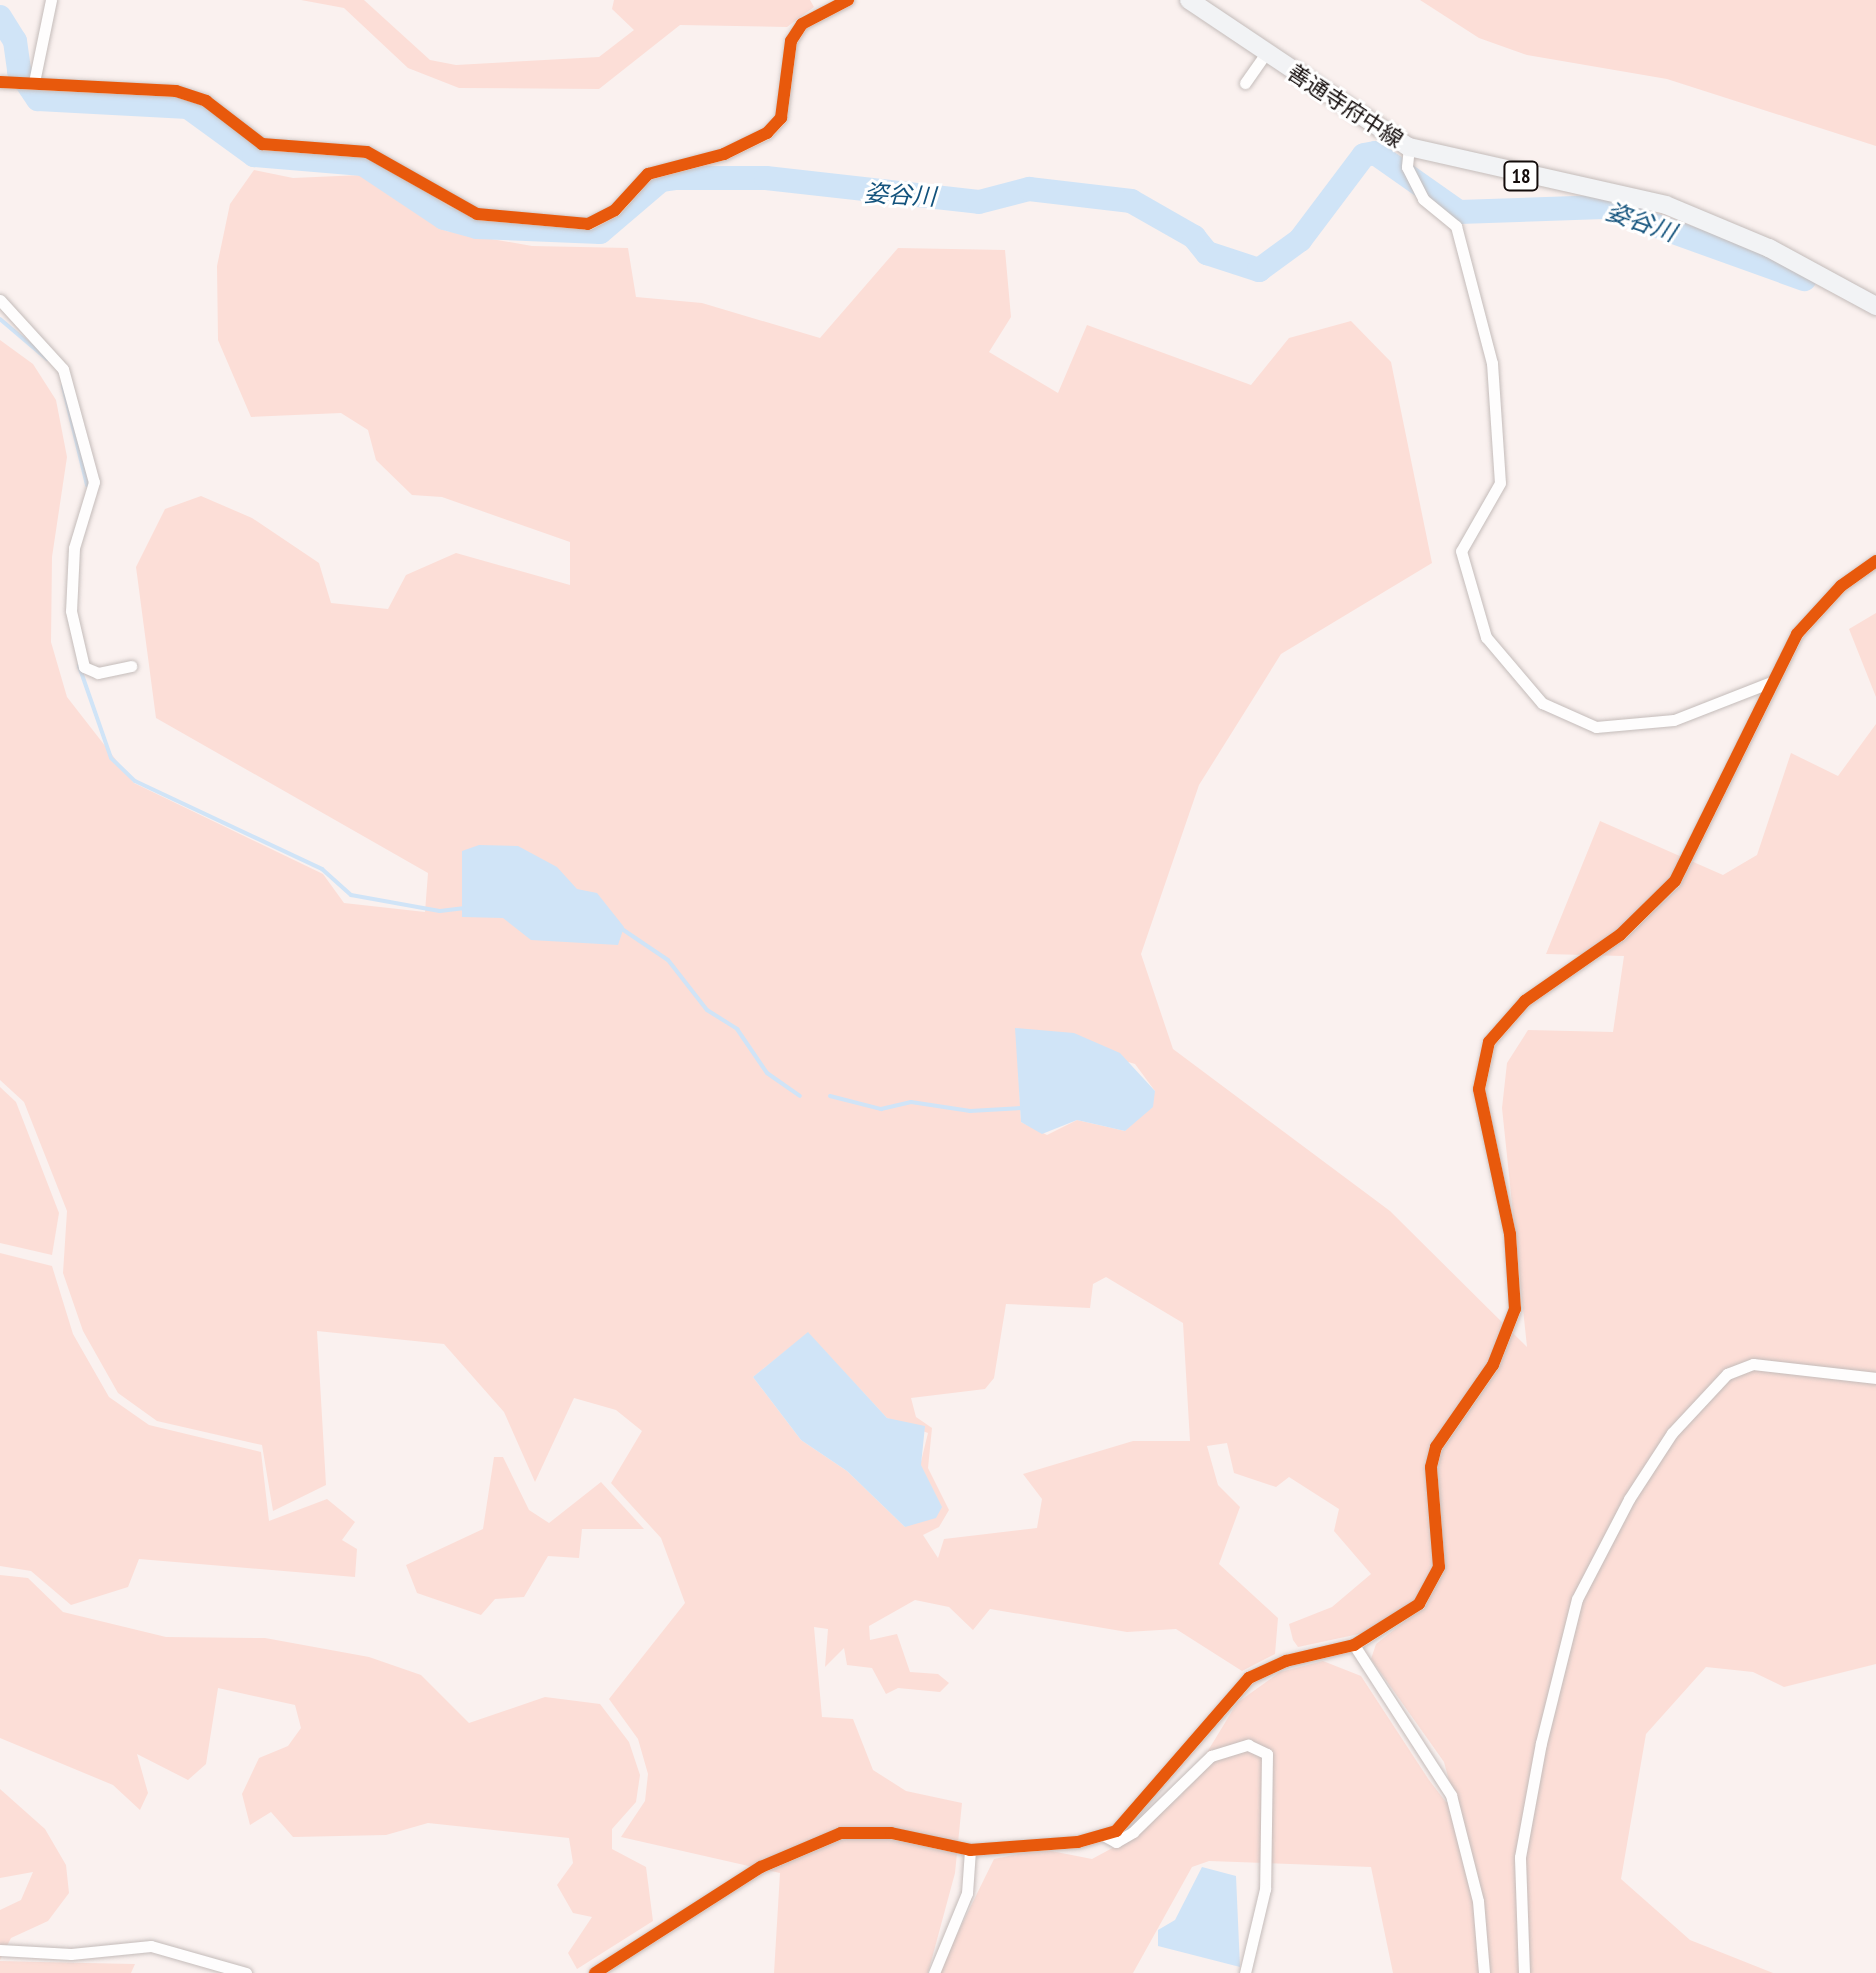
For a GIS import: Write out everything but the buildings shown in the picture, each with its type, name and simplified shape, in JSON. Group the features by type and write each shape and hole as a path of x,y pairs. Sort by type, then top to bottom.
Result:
{"main road":[{"name":"善通寺府中線","path":"1189,0 1265,54 1409,147 1678,209 1760,243 1876,306"}],"street":[{"path":"32,82 51,0"},
{"path":"0,82 176,91 206,101 262,144 367,152 477,214 588,224 615,210 648,174 724,154 767,133 781,118 791,41 802,24 848,0"},
{"path":"1245,83 1265,54"},
{"path":"1409,147 1407,167 1417,188 1456,226 1492,363 1500,483 1464,540 1462,564 1486,637 1504,661 1566,719 1621,730 1674,720 1771,682"},
{"path":"0,300 63,369 94,482 74,548 71,611 84,667 98,673 131,666"},
{"path":"595,1973 749,1873 841,1833 891,1833 970,1850 1103,1835 1142,1808 1249,1678 1286,1661 1354,1645 1406,1616 1434,1582 1436,1447 1493,1365 1515,1309 1510,1234 1479,1089 1489,1042 1525,1001 1620,935 1675,881 1771,682 1821,606 1876,561"},
{"path":"1524,1973 1520,1857 1541,1743 1577,1599 1629,1499 1672,1433 1727,1374 1753,1364 1876,1378"},
{"path":"1354,1645 1451,1795 1478,1901 1484,1973"},
{"path":"1103,1835 1116,1842 1133,1832 1211,1756 1248,1745 1267,1754 1265,1889 1245,1973"},
{"path":"934,1973 967,1893 970,1850"},
{"path":"0,1950 71,1954 151,1946 246,1973"}],"shaded area":[{"path":"301,0 364,0 430,60 456,65 599,57 634,30 612,9 614,0 810,0 814,7 787,27 680,25 599,89 459,88 408,68 344,8"},
{"path":"1420,0 1876,0 1876,146 1667,79 1527,55 1479,38"},
{"path":"254,170 293,178 361,175 446,231 532,246 628,248 636,297 702,303 820,338 898,248 1005,250 1011,317 989,352 1058,393 1087,325 1251,385 1289,338 1351,321 1391,362 1432,563 1281,654 1199,785 1141,954 1173,1049 1390,1211 1527,1347 1502,1108 1507,1063 1528,1030 1613,1032 1624,956 1546,954 1600,821 1723,875 1757,855 1791,753 1838,776 1876,724 1876,1664 1784,1687 1753,1672 1706,1667 1646,1734 1621,1879 1690,1940 1773,1973 1393,1973 1371,1867 1209,1861 1192,1867 1133,1973 938,1973 994,1859 1041,1849 1092,1859 1131,1838 1181,1795 1237,1703 1280,1672 1323,1661 1361,1676 1429,1780 1446,1802 1455,1803 1444,1762 1371,1659 1376,1644 1404,1622 1401,1614 1373,1631 1298,1647 1293,1640 1289,1624 1332,1607 1371,1574 1334,1531 1339,1509 1289,1477 1276,1487 1234,1473 1227,1443 1207,1446 1218,1485 1240,1507 1219,1564 1278,1618 1275,1654 1242,1671 1176,1629 1127,1632 990,1609 973,1630 949,1607 915,1600 869,1626 870,1640 897,1634 910,1672 938,1674 949,1683 940,1692 898,1688 886,1694 872,1668 847,1665 844,1648 825,1667 828,1629 814,1627 822,1717 853,1719 873,1770 906,1791 962,1803 955,1873 928,1973 774,1973 780,1873 621,1837 645,1801 648,1774 638,1739 609,1699 685,1603 661,1538 611,1483 642,1431 616,1410 574,1398 535,1482 504,1412 444,1344 317,1331 326,1485 273,1511 262,1445 157,1421 118,1393 83,1331 63,1273 67,1211 24,1102 0,1080 0,340 33,364 56,400 67,457 52,557 51,642 67,697 134,783 323,874 344,903 425,912 428,873 156,718 136,567 165,509 201,496 252,518 319,563 331,603 388,609 406,575 456,553 570,585 570,542 442,497 412,495 376,460 368,430 341,413 251,417 218,340 217,266 230,204","holes":["1016,1028 1135,1064 1155,1091 1125,1131 1077,1120 1047,1135 1021,1122","1106,1277 1183,1323 1190,1441 1133,1441 1023,1474 1042,1499 1037,1528 944,1539 938,1558 923,1535 939,1527 949,1510 928,1468 932,1428 916,1417 911,1398 985,1389 994,1378 1006,1304 1090,1308 1093,1284","808,1333 887,1418 928,1433 905,1527 847,1471 801,1440 753,1377"]},
{"path":"1876,613 1876,697 1849,629"},
{"path":"0,1087 16,1102 59,1213 52,1255 0,1243"},
{"path":"0,1253 52,1266 73,1334 109,1397 149,1425 261,1452 269,1521 327,1499 355,1522 342,1540 357,1549 355,1577 139,1559 128,1587 71,1605 31,1571 0,1566"},
{"path":"494,1457 503,1457 529,1510 549,1523 601,1482 644,1529 582,1529 579,1558 548,1556 524,1597 495,1599 481,1615 417,1593 406,1565 483,1529"},
{"path":"0,1575 28,1578 63,1612 166,1637 265,1638 369,1657 421,1675 469,1723 545,1697 600,1704 629,1742 640,1775 636,1802 612,1829 612,1849 646,1867 653,1921 577,1969 568,1953 592,1917 573,1913 557,1885 573,1863 569,1838 428,1823 386,1835 293,1837 271,1812 250,1825 242,1794 259,1758 288,1746 301,1728 295,1705 218,1688 206,1764 188,1780 137,1754 148,1793 140,1810 113,1785 0,1738"},
{"path":"0,1789 45,1829 66,1865 69,1893 48,1921 11,1938 0,1960 0,1910 21,1900 33,1872 0,1878"},
{"path":"0,1961 135,1964 131,1973 0,1973"}],"water":[{"path":"479,845 518,846 557,867 577,889 597,893 624,927 618,945 531,940 503,918 462,917 462,851"},
{"path":"1015,1028 1074,1033 1120,1053 1155,1091 1153,1107 1125,1131 1077,1120 1042,1134 1021,1122"},
{"path":"808,1332 887,1418 925,1426 921,1465 942,1507 936,1518 905,1527 847,1471 801,1440 753,1377"},
{"path":"1202,1867 1236,1876 1240,1967 1158,1946 1158,1930 1175,1920"}],"waterway":[{"name":"姿谷川","path":"0,17 15,41 19,71 38,99 188,107 254,155 363,164 444,218 477,227 600,232 661,180 675,178 766,178 979,202 1029,189 1131,201 1194,237 1207,253 1259,270 1300,240 1364,155 1375,153 1459,212 1604,207 1804,279"},
{"path":"0,319 47,359"},
{"path":"63,386 87,485"},
{"path":"79,666 111,758 135,781 322,869 351,895 440,911 463,908"},
{"path":"619,927 668,960 707,1010 737,1029 767,1073 800,1096"},
{"path":"830,1096 881,1109 911,1102 970,1111 1022,1108"}],"cycle path":[{"path":"0,82 176,91 206,101 262,144 367,152 477,214 588,224 615,210 648,174 724,154 767,133 781,118 791,41 802,24 848,0"},
{"path":"595,1973 761,1867 841,1833 891,1833 970,1850 1078,1842 1116,1831 1249,1678 1286,1661 1354,1645 1419,1604 1439,1567 1431,1467 1436,1447 1493,1365 1515,1309 1510,1234 1479,1089 1489,1042 1525,1001 1620,935 1675,881 1797,634 1841,586 1876,561"}]}
